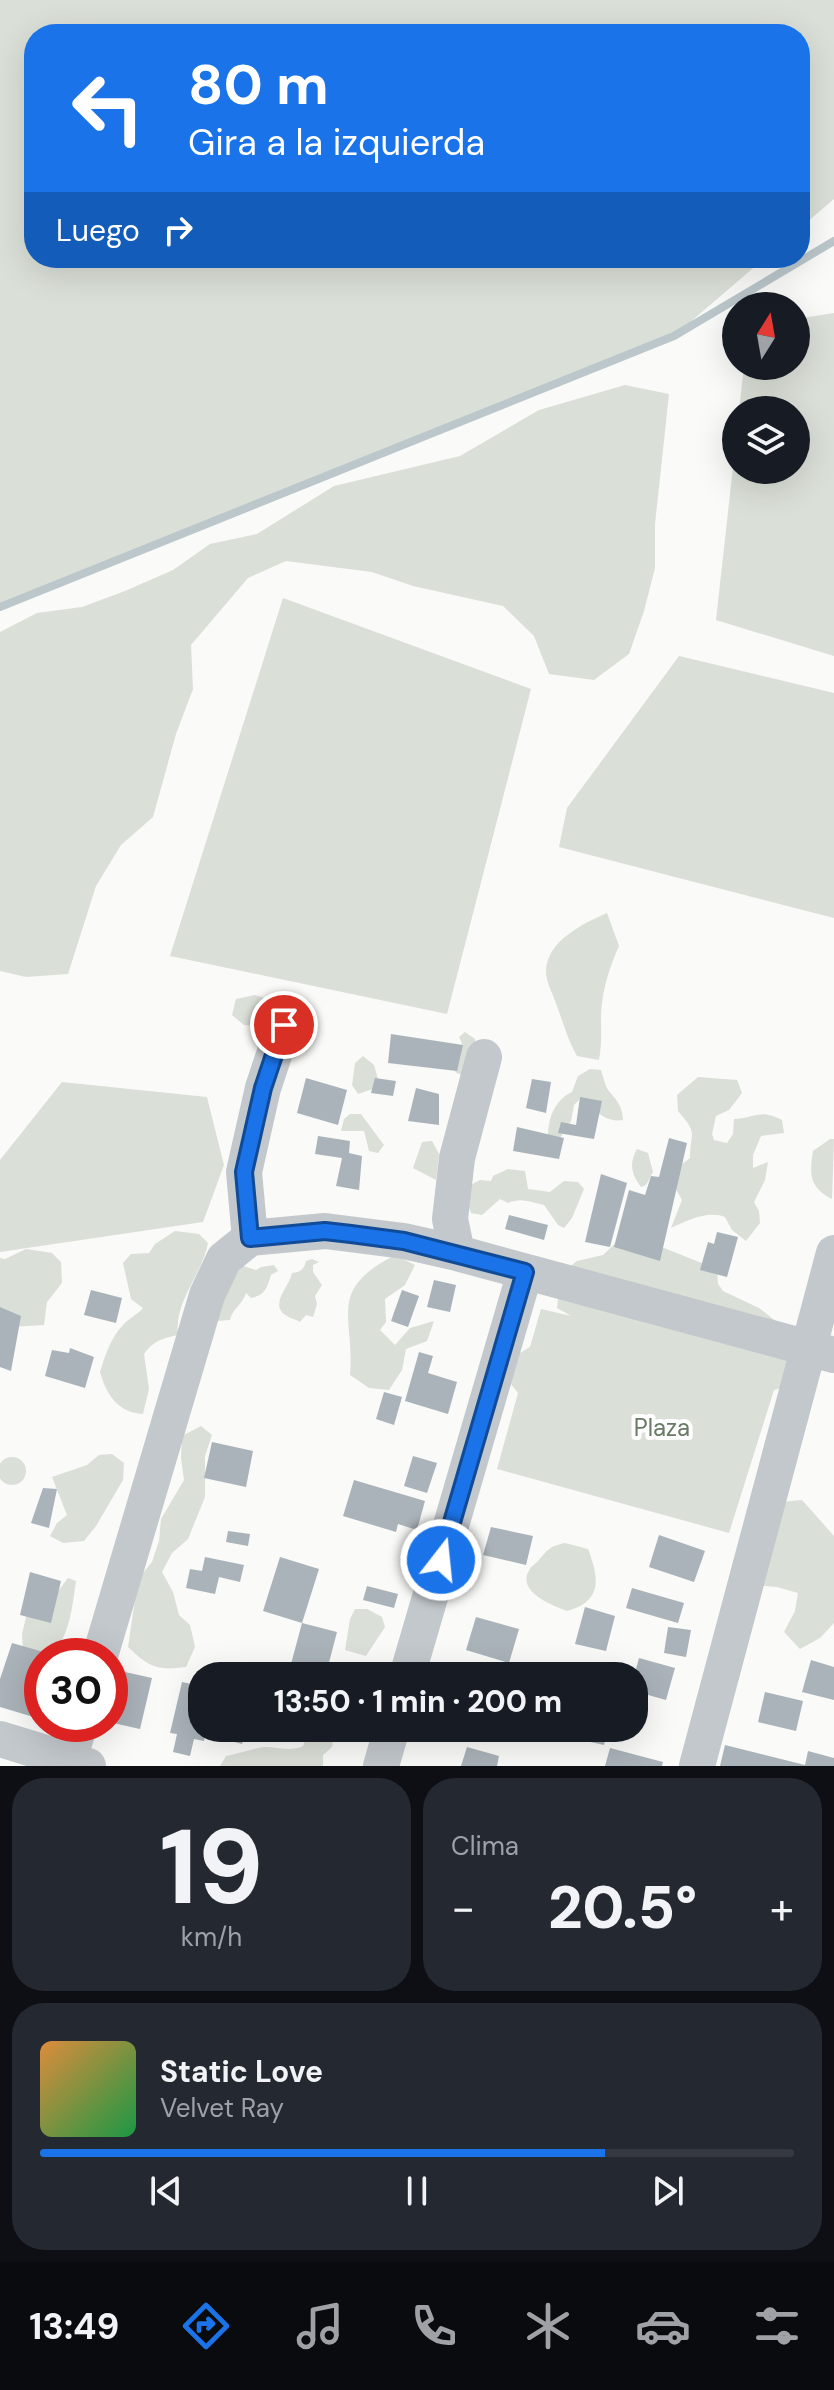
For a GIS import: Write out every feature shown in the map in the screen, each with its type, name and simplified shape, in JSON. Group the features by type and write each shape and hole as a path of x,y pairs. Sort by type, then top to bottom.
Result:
{"street":[{"path":"250,1238 244,1172 263,1088 284,1025"},
{"path":"457,1253 450,1219 457,1158 484,1057"},
{"path":"105,1638 207,1295 224,1259 250,1238 325,1231 404,1241 822,1352"},
{"path":"697,1766 822,1352 834,1253"},
{"path":"411,1662 525,1272"},
{"path":"0,1739 75,1764 78,1742"},
{"path":"381,1766 388,1742"}],"green space":[{"path":"0,0 834,0 834,199 810,219 810,24 24,24 24,268 753,268 674,336 0,607"},
{"path":"834,313 834,656 716,620 731,484 810,484 810,396 741,396 742,380 810,380 810,317"},
{"path":"625,385 669,394 655,524 655,568 629,654 594,680 549,674 534,636 503,606 413,586 372,572 286,561 248,578 191,645 193,689 176,734 153,817 121,845 96,886 68,974 26,977 0,971 0,632 37,613 82,607 125,591 173,570 210,544 257,534 334,486 460,456 539,410"},
{"path":"283,598 531,689 447,1014 170,956"},
{"path":"679,656 834,693 834,918 559,847 567,808"},
{"path":"607,913 619,946 603,997 599,1060 577,1056 546,972 552,951 559,942"},
{"path":"255,995 270,1000 265,1026 244,1025 232,1015 236,999"},
{"path":"465,1032 475,1039 477,1047 463,1076 455,1072 462,1043 459,1037"},
{"path":"363,1056 374,1065 378,1079 373,1089 358,1094 352,1085 355,1063"},
{"path":"590,1069 601,1070 607,1088 620,1107 623,1120 605,1117 580,1099 574,1105 571,1121 560,1138 548,1135 551,1115 557,1104 572,1092 578,1076"},
{"path":"698,1077 737,1080 742,1093 729,1110 716,1116 712,1134 714,1140 727,1143 733,1134 734,1119 763,1114 782,1120 784,1133 761,1136 753,1155 753,1168 768,1162 765,1180 754,1202 760,1223 746,1241 732,1230 725,1217 719,1215 698,1217 671,1228 682,1200 674,1186 677,1168 690,1158 692,1138 689,1125 678,1111 677,1095"},
{"path":"62,1082 207,1097 224,1165 203,1222 0,1252 0,1160"},
{"path":"350,1114 361,1114 384,1145 378,1153 369,1151 364,1131 341,1131 344,1119"},
{"path":"834,1139 832,1199 815,1185 811,1167 813,1151"},
{"path":"432,1141 439,1154 436,1180 413,1168 422,1142"},
{"path":"637,1149 648,1153 653,1172 646,1185 641,1187 632,1168"},
{"path":"508,1169 525,1171 528,1189 550,1192 564,1181 578,1182 584,1189 572,1218 564,1228 558,1225 544,1205 526,1201 508,1203 500,1199 482,1215 471,1213 467,1187 480,1180 491,1181 493,1176"},
{"path":"175,1231 199,1234 208,1243 180,1311 178,1335 159,1341 144,1354 149,1389 143,1414 134,1413 114,1401 100,1372 115,1335 143,1308 131,1299 123,1263 131,1254 149,1253 155,1244"},
{"name":"Plaza","path":"626,1233 717,1269 718,1284 723,1291 759,1308 782,1326 790,1364 781,1388 774,1390 729,1533 497,1469 518,1393 507,1379 515,1356 530,1347 541,1309 571,1316 557,1308 559,1290 567,1269 577,1261 603,1255"},
{"path":"26,1249 52,1253 61,1262 62,1283 47,1302 44,1325 0,1325 0,1258 5,1259"},
{"path":"395,1255 415,1265 405,1285 385,1299 386,1322 380,1330 395,1345 410,1328 434,1321 427,1341 406,1349 402,1370 389,1390 369,1388 350,1375 348,1306 360,1280"},
{"path":"312,1259 319,1262 313,1265 313,1272 322,1285 315,1296 317,1304 313,1317 306,1315 300,1322 282,1312 279,1302 292,1273 301,1270 306,1261"},
{"path":"274,1265 278,1271 271,1275 263,1293 251,1298 246,1293 230,1320 216,1321 228,1280 243,1266 256,1270"},
{"path":"201,1426 212,1435 205,1456 205,1497 188,1539 172,1553 162,1572 173,1592 179,1615 190,1625 195,1647 186,1667 160,1668 148,1663 128,1647 138,1579 152,1562 159,1541 161,1519 184,1480 182,1436"},
{"path":"112,1454 124,1463 123,1480 96,1526 84,1541 63,1543 50,1536 57,1523 67,1515 52,1477 87,1465 99,1455"},
{"path":"7,1458 17,1458 25,1466 25,1476 17,1484 7,1484 -1,1476 -1,1466"},
{"path":"802,1500 834,1536 834,1623 820,1638 800,1649 784,1632 795,1611 798,1593 755,1585 780,1502"},
{"path":"565,1543 588,1549 596,1579 587,1601 567,1611 537,1596 527,1584 531,1568 547,1551"},
{"path":"68,1578 76,1581 69,1622 63,1638 24,1638 23,1652 22,1634 28,1609 59,1590"},
{"path":"355,1609 367,1609 382,1617 385,1627 366,1656 345,1650 350,1619"},
{"path":"305,1742 333,1742 323,1755 323,1766 220,1766 226,1756 265,1747 289,1749 303,1746"}],"building":[{"path":"391,1034 463,1045 457,1071 388,1063"},
{"path":"306,1078 347,1090 338,1125 297,1113"},
{"path":"375,1078 396,1081 393,1096 371,1093"},
{"path":"532,1079 551,1082 546,1113 526,1108"},
{"path":"416,1088 439,1094 439,1125 408,1121"},
{"path":"580,1097 602,1101 594,1139 558,1133 561,1122 576,1125"},
{"path":"517,1127 564,1138 559,1159 513,1151"},
{"path":"318,1136 350,1141 349,1153 362,1156 359,1190 336,1186 342,1158 315,1154"},
{"path":"669,1138 687,1143 660,1261 614,1247 629,1190 645,1195 651,1176 659,1177"},
{"path":"601,1174 627,1183 610,1247 585,1242"},
{"path":"509,1215 548,1225 544,1240 505,1229"},
{"path":"717,1232 738,1237 727,1277 700,1270 708,1242 714,1244"},
{"path":"434,1280 456,1285 450,1312 427,1307"},
{"path":"91,1290 122,1298 116,1323 84,1315"},
{"path":"402,1290 419,1296 408,1327 391,1321"},
{"path":"0,1307 21,1316 11,1371 0,1367"},
{"path":"70,1348 94,1357 85,1388 45,1376 52,1350 69,1353"},
{"path":"419,1352 433,1356 428,1373 457,1382 448,1414 405,1401"},
{"path":"384,1392 402,1397 394,1425 376,1419"},
{"path":"212,1442 253,1451 246,1487 204,1478"},
{"path":"413,1456 437,1463 427,1493 404,1486"},
{"path":"354,1480 425,1501 417,1530 398,1524 396,1532 343,1516"},
{"path":"43,1488 57,1489 49,1528 31,1523"},
{"path":"491,1527 533,1536 526,1565 483,1555"},
{"path":"228,1531 250,1534 248,1546 226,1542"},
{"path":"659,1535 705,1551 694,1582 649,1567"},
{"path":"205,1557 244,1565 240,1582 219,1577 215,1594 186,1588 190,1569 202,1571"},
{"path":"280,1557 319,1569 302,1623 263,1611"},
{"path":"30,1572 61,1581 51,1623 20,1615"},
{"path":"367,1586 398,1594 394,1608 363,1600"},
{"path":"632,1588 684,1603 678,1623 626,1608"},
{"path":"585,1607 615,1616 606,1651 575,1644"},
{"path":"476,1617 519,1629 509,1662 466,1650"},
{"path":"302,1623 337,1632 329,1662 292,1662"},
{"path":"668,1627 691,1630 686,1657 664,1653"},
{"path":"12,1643 24,1646 24,1714 0,1707 0,1679"},
{"path":"639,1658 675,1668 666,1700 648,1695 648,1662 638,1662"},
{"path":"811,1660 834,1667 834,1700 802,1692"},
{"path":"128,1673 152,1678 140,1729 128,1726"},
{"path":"182,1682 188,1683 188,1742 193,1742 190,1756 173,1752 177,1734 170,1733"},
{"path":"765,1692 803,1701 796,1731 758,1722"},
{"path":"725,1745 805,1765 808,1751 834,1758 834,1766 720,1766"},
{"path":"467,1747 499,1756 497,1766 461,1766"},
{"path":"610,1748 663,1762 662,1766 605,1766"}],"waterway":[{"path":"810,255 834,241"},
{"path":"0,607 674,336 789,268"}],"route":[{"path":"284,1025 263,1088 244,1172 250,1238 325,1231 351,1234 404,1241 525,1272 441,1560"}]}
